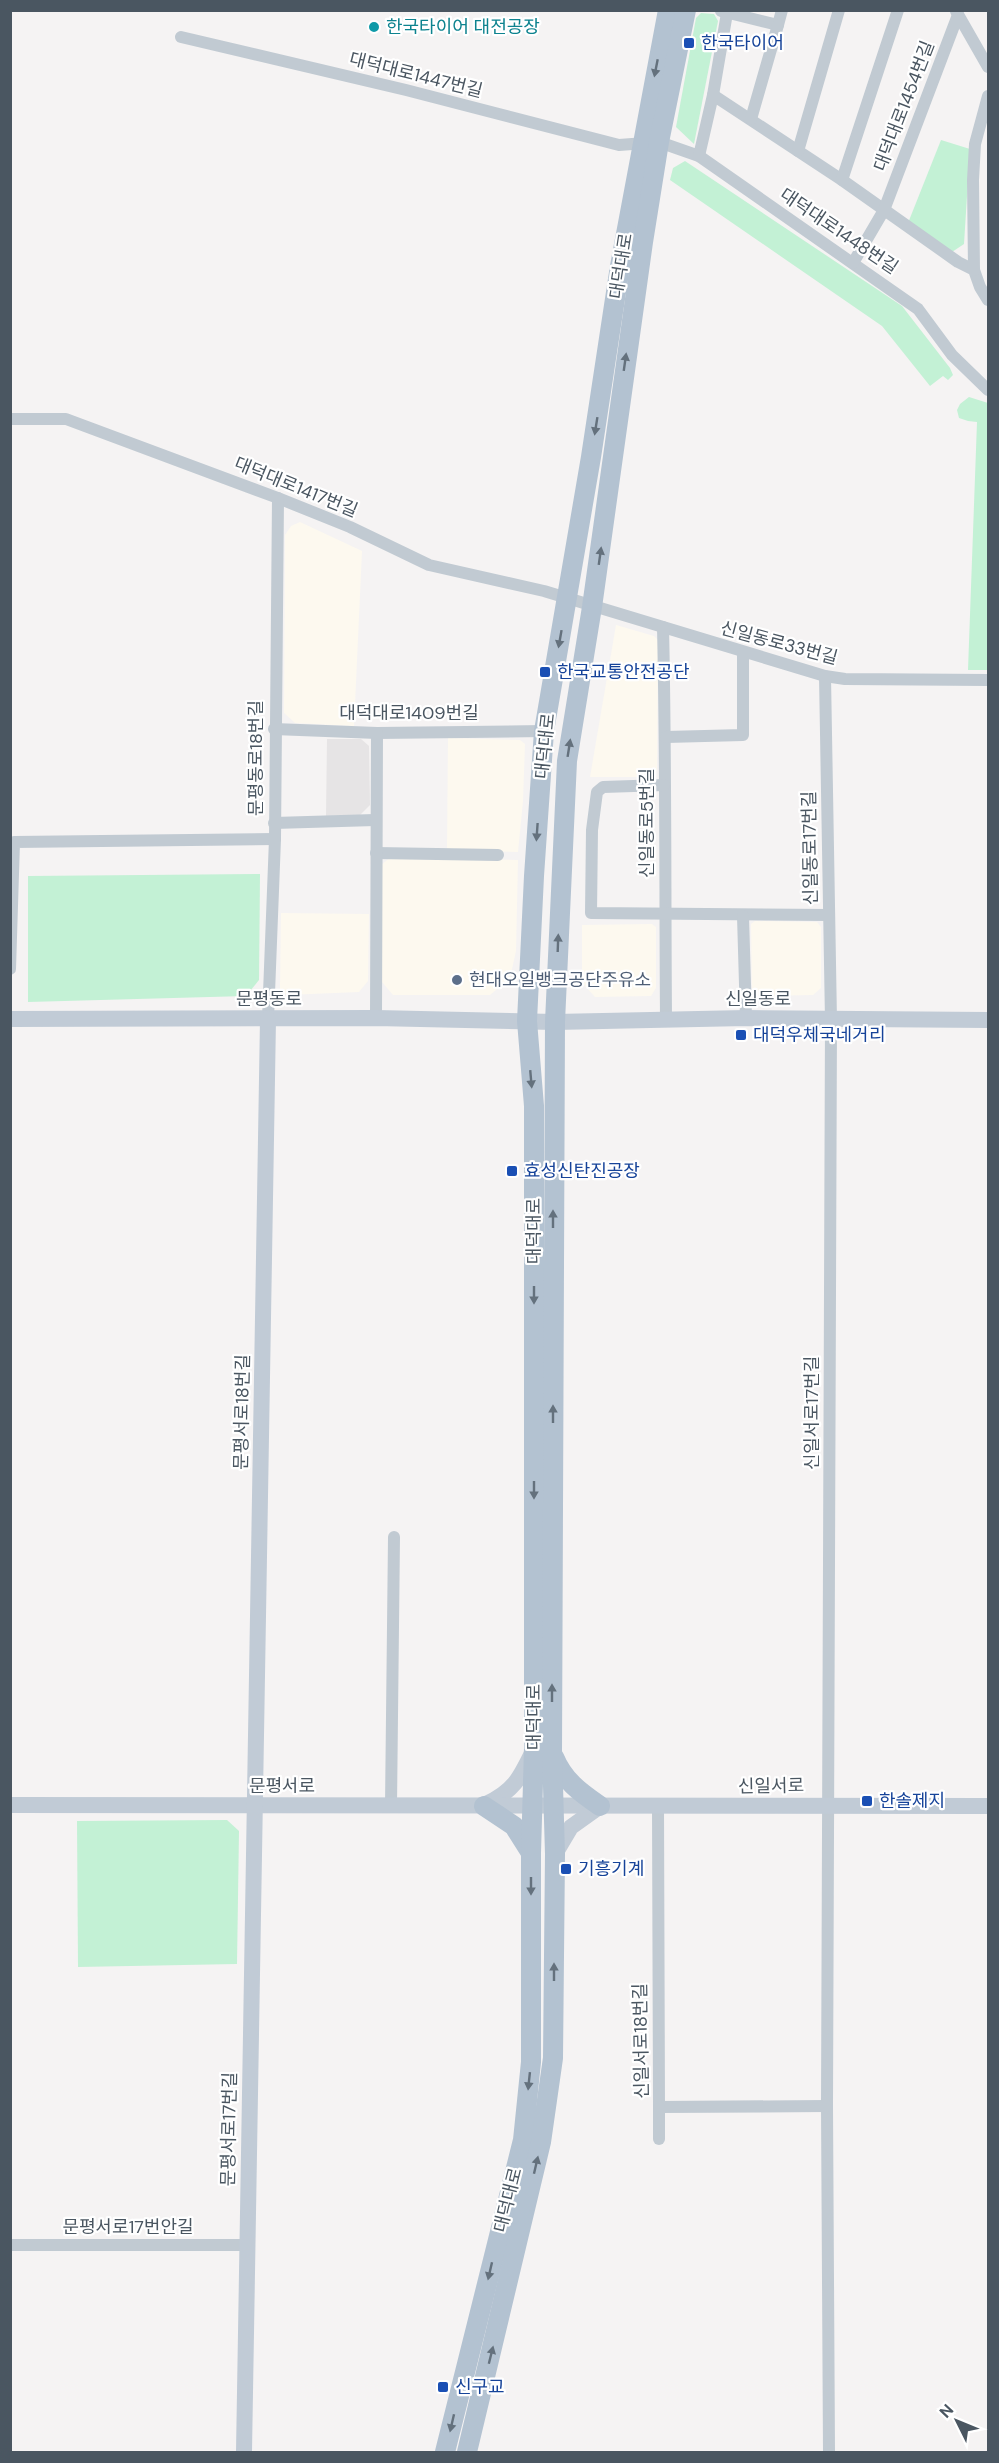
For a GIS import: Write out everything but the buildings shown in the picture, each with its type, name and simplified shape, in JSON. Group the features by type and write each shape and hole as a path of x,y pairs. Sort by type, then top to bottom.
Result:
{"main road":[{"name":"대덕대로","path":"445,2452 523,2140 531,2062 531,1853 533,1806 543,1750 555,1022 567,761 592,607 668,10"},
{"name":"대덕대로","path":"467,2452 541,2142 553,2058 554,1807 543,1750 534,1106 527,1021 544,731 620,266 686,10"},
{"name":"문평동로","path":"10,1019 376,1018 527,1021"},
{"name":"신일동로","path":"527,1021 746,1018 988,1020"},
{"name":"문평서로18번길","path":"256,1805 268,1019"},
{"path":"531,1853 514,1826 484,1806 505,1795 543,1750 572,1786 600,1806 571,1827 555,1854"},
{"name":"문평서로","path":"10,1805 554,1807"},
{"name":"문평서로17번길","path":"244,2452 246,2245 256,1805"},
{"name":"신일서로","path":"554,1807 988,1806"}],"street":[{"path":"751,119 782,10"},
{"path":"798,151 839,10"},
{"name":"대덕대로1454번길","path":"842,180 898,10"},
{"path":"699,156 713,94 724,12 778,25"},
{"path":"957,13 988,67"},
{"name":"대덕대로1454번길","path":"853,263 884,210 957,13"},
{"name":"대덕대로1447번길","path":"181,37 406,90 619,145 651,142"},
{"name":"대덕대로1454번길","path":"713,94 842,180 958,262 974,270"},
{"path":"988,96 975,148 972,180 974,270 988,300"},
{"name":"대덕대로1448번길","path":"651,142 699,156 918,309 952,355 988,390"},
{"path":"975,148 988,151"},
{"name":"대덕대로1417번길","path":"10,419 66,419 278,498 350,527 429,564 544,591 567,600"},
{"name":"문평동로18번길","path":"268,1019 275,839 274,729 278,498"},
{"name":"신일동로33번길","path":"567,600 825,676 845,679 988,680"},
{"name":"신일동로5번길","path":"663,627 666,737 664,785 666,1019"},
{"path":"666,737 743,735 743,653"},
{"name":"신일동로17번길","path":"825,676 831,1020"},
{"name":"대덕대로1409번길","path":"274,729 377,733 544,731"},
{"path":"376,1018 377,733"},
{"path":"664,785 603,787 597,792 592,830 591,913 829,915"},
{"path":"274,823 375,820"},
{"path":"10,969 14,842 275,839"},
{"path":"376,853 498,855"},
{"path":"743,916 746,1018"},
{"name":"신일서로17번길","path":"829,1805 831,1020"},
{"path":"391,1806 394,1537"},
{"path":"829,1805 827,2106 829,2452"},
{"name":"신일서로18번길","path":"658,1807 659,2107 827,2106"},
{"path":"658,2139 659,2107"},
{"name":"문평서로17번안길","path":"10,2245 246,2245"}],"shaded area":[{"path":"300,522 362,551 354,726 295,723 284,713 285,535 291,526"},
{"path":"616,625 654,636 658,640 657,770 651,777 590,777"},
{"path":"448,738 520,740 525,744 518,852 447,850"},
{"path":"327,739 361,739 369,746 370,805 360,815 326,816"},
{"path":"391,857 518,860 516,951 510,978 490,995 393,995 382,982 381,865"},
{"path":"281,913 369,914 368,981 359,992 287,995 280,989"},
{"path":"755,921 817,922 821,927 821,988 813,995 757,996 752,991 751,924"},
{"path":"652,924 656,927 656,988 651,996 595,997 582,983 582,925"}],"green space":[{"path":"701,13 714,14 718,21 694,144 676,127 696,18"},
{"path":"941,140 970,149 964,244 952,252 908,223"},
{"path":"685,161 902,306 953,375 948,380 943,376 930,386 882,326 670,180 673,168"},
{"path":"969,397 988,403 988,670 968,670 977,422 959,418 957,410 960,404"},
{"path":"260,874 259,980 246,996 28,1002 28,876"},
{"path":"227,1820 239,1831 237,1964 78,1967 77,1821"}],"place":[{"name":"한국타이어 대전공장","path":"374,27"},
{"name":"한국타이어","path":"689,43"},
{"name":"한국교통안전공단","path":"545,672"},
{"name":"현대오일뱅크공단주유소","path":"457,980"},
{"name":"대덕우체국네거리","path":"741,1035"},
{"name":"효성신탄진공장","path":"512,1171"},
{"name":"한솔제지","path":"867,1801"},
{"name":"기흥기계","path":"566,1869"},
{"name":"신구교","path":"443,2387"}]}
